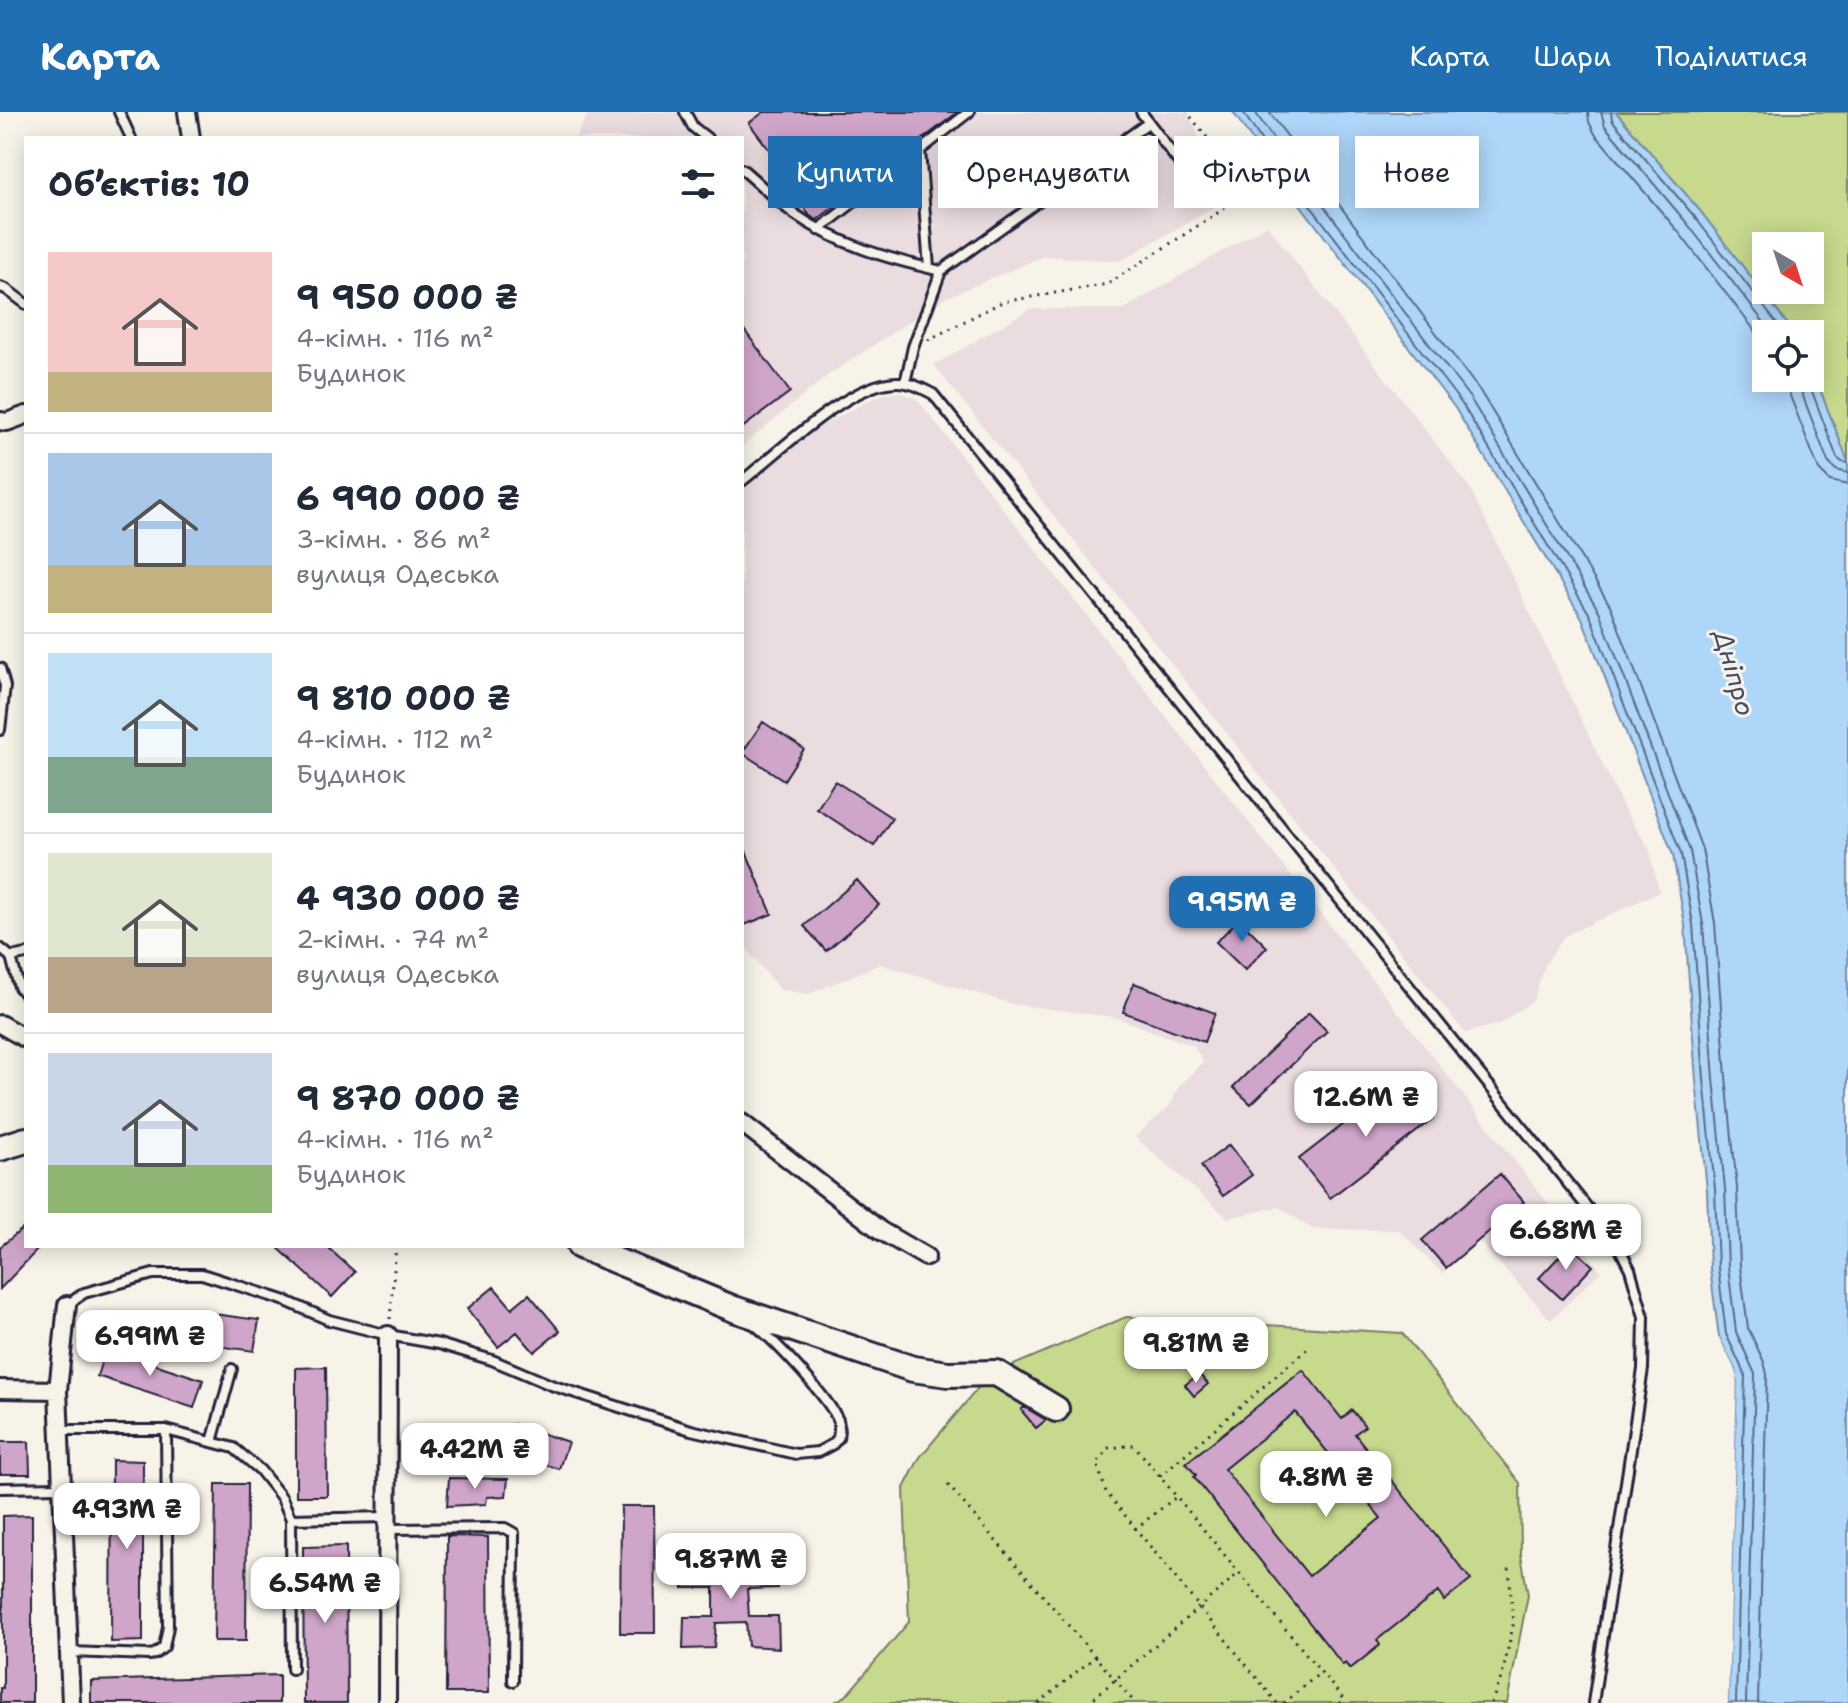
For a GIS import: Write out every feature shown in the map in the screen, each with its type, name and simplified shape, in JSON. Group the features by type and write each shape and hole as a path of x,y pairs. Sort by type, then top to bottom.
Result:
{"street":[{"path":"187,112 191,136"},
{"path":"0,421 7,422 24,416"},
{"path":"0,1024 24,1038"},
{"path":"744,1125 881,1231 926,1257"},
{"path":"0,1148 24,1141"},
{"path":"585,1248 734,1309 913,1369 948,1374 996,1373 1056,1409"},
{"path":"67,1305 58,1390 71,1703"},
{"path":"387,1703 388,1335"},
{"path":"0,1389 58,1390"}],"lane":[{"path":"119,112 130,136"},
{"path":"685,112 693,127 704,136"},
{"path":"922,148 969,112"},
{"path":"1141,112 1174,157"},
{"path":"905,383 913,347 941,271 1148,123"},
{"path":"744,171 791,212 818,230 865,251 941,271"},
{"path":"922,176 929,268"},
{"path":"818,230 846,208"},
{"path":"0,287 24,302"},
{"path":"744,479 845,399 869,388 896,381 914,384 933,394 1619,1247 1633,1279 1644,1317 1643,1369 1593,1703"},
{"path":"0,668 5,686 0,730"},
{"path":"0,948 11,957 19,987 24,993"},
{"path":"11,957 24,954"},
{"path":"67,1305 84,1293 153,1274 202,1274 286,1301 329,1320 439,1344 492,1360 551,1385 691,1430 771,1449 808,1454 833,1444 840,1430 825,1401 771,1338 734,1309"},
{"path":"212,1442 232,1369"},
{"path":"60,1430 166,1430 234,1448 260,1470 282,1498 291,1519 292,1669"},
{"path":"71,1652 149,1655 164,1647 168,1627 166,1430"},
{"path":"0,1488 64,1487"},
{"path":"291,1519 505,1528 514,1533 513,1681"}],"path":[{"path":"913,347 1002,302 1108,284 1239,199 1246,187 1187,112"},
{"path":"388,1335 396,1248"},
{"path":"1160,1476 1308,1348"},
{"path":"1277,1703 1106,1492 1097,1463 1109,1448 1134,1445 1344,1700 1340,1703"},
{"path":"948,1485 1135,1703"},
{"path":"1135,1529 1176,1497"},
{"path":"1491,1703 1502,1676 1513,1626 1509,1565"},
{"path":"1088,1703 1239,1573"},
{"path":"1039,1703 1096,1656"},
{"path":"1284,1703 1321,1672"}],"shaded area":[{"path":"589,112 1188,112 1198,136 1174,136 1174,208 1213,208 1120,261 1044,256 945,298 828,375 744,444 744,136 576,136"},
{"path":"1267,225 1470,488 1625,811 1649,848 1659,892 1564,936 1545,965 1533,1001 1499,1024 1465,1033 934,365 1030,309 1124,309"},
{"path":"899,392 917,399 1601,1271 1551,1320 1479,1241 1442,1273 1399,1230 1312,1229 1279,1207 1228,1218 1135,1137 1171,1105 1179,1086 1203,1062 1194,1046 1114,1017 1012,1004 880,964 809,994 780,990 744,945 744,481 794,440 880,395"}],"green space":[{"path":"1616,112 1848,112 1848,462 1821,392 1824,392 1824,320 1784,320 1772,304 1824,304 1824,232 1752,232 1752,278"},
{"path":"1126,1317 1402,1333 1520,1483 1521,1555 1528,1595 1507,1703 833,1703 846,1696 909,1622 904,1488 920,1457 988,1376"}],"water":[{"name":"Дніпро","path":"1233,112 1616,112 1752,278 1752,304 1772,304 1784,320 1752,320 1752,392 1821,392 1848,462 1848,1703 1728,1703 1737,1374 1719,1337 1710,1269 1707,1190 1685,925 1673,855 1582,618 1455,408 1303,208 1339,208 1339,136 1249,136"}],"pier":[{"path":"1715,1337 1719,1337 1737,1374 1728,1703 1724,1703 1733,1375"}],"building":[{"path":"764,112 958,112 922,140 922,136 768,136 768,148 749,123"},
{"path":"804,208 833,208 817,220"},
{"path":"744,330 790,392 744,426"},
{"path":"763,722 804,749 784,780 744,754"},
{"path":"835,781 892,818 874,846 817,809"},
{"path":"744,847 772,914 744,925"},
{"path":"857,880 879,905 826,951 804,926"},
{"path":"1239,919 1267,947 1245,970 1216,942"},
{"path":"1134,983 1215,1013 1204,1042 1123,1012"},
{"path":"1309,1013 1327,1031 1251,1104 1233,1087"},
{"path":"1402,1079 1433,1119 1330,1198 1299,1159"},
{"path":"1229,1145 1252,1175 1223,1196 1201,1166"},
{"path":"1500,1174 1524,1202 1446,1268 1422,1240"},
{"path":"24,1228 24,1248 39,1248 0,1289 0,1247"},
{"path":"1570,1245 1593,1266 1562,1299 1539,1278"},
{"path":"278,1248 328,1248 355,1272 332,1297"},
{"path":"494,1287 512,1308 529,1294 560,1331 534,1352 517,1332 498,1347 467,1309"},
{"path":"206,1313 259,1320 254,1351 202,1344"},
{"path":"106,1348 203,1380 194,1408 97,1376"},
{"path":"326,1367 327,1496 296,1496 296,1368"},
{"path":"1303,1370 1342,1419 1352,1410 1365,1426 1355,1434 1471,1580 1444,1601 1438,1592 1377,1640 1380,1645 1350,1669 1345,1663 1343,1665 1186,1463","holes":["1295,1412 1381,1518 1309,1576 1224,1469"]},
{"path":"1199,1374 1208,1384 1194,1396 1185,1385"},
{"path":"1024,1407 1046,1420 1036,1428 1021,1410"},
{"path":"513,1424 568,1442 559,1469 504,1451"},
{"path":"0,1442 29,1442 30,1474 0,1474"},
{"path":"112,1460 143,1461 143,1641 111,1642"},
{"path":"449,1478 508,1479 506,1496 487,1497 486,1504 447,1506"},
{"path":"216,1484 247,1484 246,1641 214,1641"},
{"path":"621,1506 654,1506 655,1633 620,1633"},
{"path":"32,1515 32,1703 0,1703 0,1688 3,1688 3,1516"},
{"path":"447,1536 488,1537 489,1693 446,1693"},
{"path":"346,1546 347,1703 304,1703 303,1547"},
{"path":"715,1555 716,1581 745,1580 747,1555 777,1555 778,1588 747,1589 749,1616 778,1616 779,1648 748,1646 746,1622 716,1623 714,1648 683,1649 684,1617 714,1617 714,1588 683,1588 685,1557"},
{"path":"279,1675 279,1703 91,1703 91,1681"}]}
